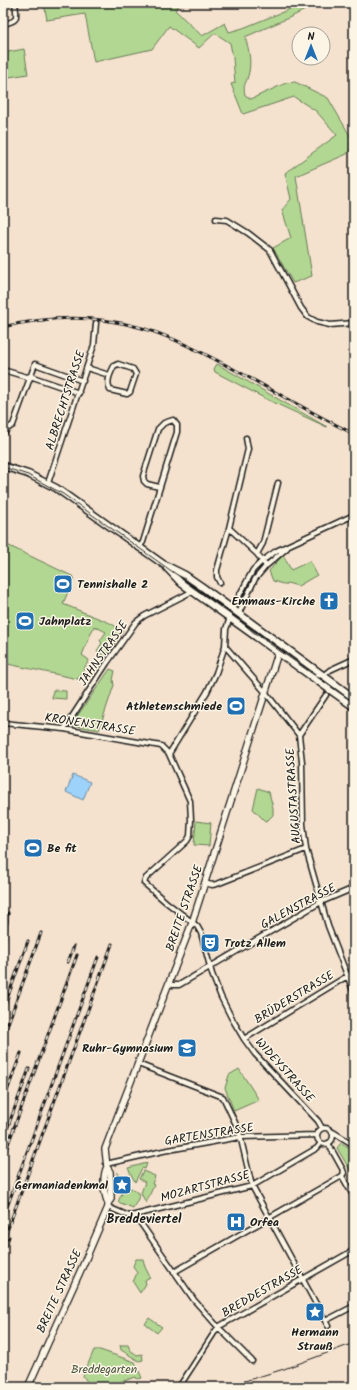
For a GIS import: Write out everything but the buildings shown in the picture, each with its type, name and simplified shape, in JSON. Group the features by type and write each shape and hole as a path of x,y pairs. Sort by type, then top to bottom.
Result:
{"main road":[{"path":"3,466 28,474 48,483 70,497 163,564 202,586 354,698"},
{"path":"163,564 181,583 354,706"},
{"path":"193,591 202,586"},
{"path":"230,618 231,608"},
{"path":"230,618 239,613"},
{"path":"275,640 278,653"}],"street":[{"path":"3,24 12,23 16,20 17,15 15,3"},
{"path":"216,219 228,220 270,250 301,308 308,317 317,322 330,325 354,324"},
{"name":"ALBRECHTSTRASSE","path":"48,483 94,345 96,323"},
{"path":"3,434 13,425 35,364 83,381"},
{"path":"118,364 133,369 136,374 130,392 127,394 122,394 110,390 108,385 109,375 114,366 118,364"},
{"path":"87,368 109,375"},
{"path":"3,370 27,377 30,376 79,393"},
{"path":"140,548 177,432 177,425 173,420 164,423 158,429 143,476 144,481 147,484 159,487"},
{"path":"220,583 218,570 248,449 246,438"},
{"path":"257,554 263,544 278,483"},
{"path":"231,608 238,598 252,570 262,560 276,551 354,515"},
{"path":"229,528 257,554 266,566"},
{"path":"239,613 253,582 266,566 292,544"},
{"name":"JAHNSTRASSE","path":"64,729 136,622 144,616 193,591"},
{"path":"169,754 207,692 216,673 225,646 226,630 230,618"},
{"name":"AUGUSTASTRASSE","path":"225,646 266,693 299,735 302,762 303,826 306,849 337,952 354,993"},
{"name":"BREITE STRASSE","path":"28,1387 84,1263 108,1205 106,1198 105,1172 107,1166 105,1149 192,923 278,653"},
{"path":"313,676 324,675 330,670 354,659"},
{"path":"299,735 326,695"},
{"name":"KRONENSTRASSE","path":"3,723 64,729 161,746 169,754"},
{"name":"WIDEYSTRASSE","path":"169,754 190,801 190,836 187,841 144,880 144,883 147,887 197,926 201,933 221,997 231,1017 255,1054 314,1117 322,1128"},
{"path":"205,883 212,885 217,884 306,849"},
{"name":"GALENSTRASSE","path":"169,984 179,985 322,902 354,888"},
{"name":"BRÜDERSTRASSE","path":"244,1038 354,972"},
{"path":"138,1064 220,1095 225,1100 240,1137 252,1186 328,1326"},
{"path":"333,1132 332,1140 328,1143 321,1143 317,1138 318,1131 322,1128 328,1128 354,1145"},
{"name":"GARTENSTRASSE","path":"107,1166 163,1151 240,1137 317,1134"},
{"name":"MOZARTSTRASSE","path":"108,1205 129,1216 252,1186 317,1148 321,1143"},
{"path":"328,1143 343,1170 344,1173 342,1176 354,1197"},
{"path":"174,1272 342,1176"},
{"path":"135,1215 194,1300 218,1327 252,1361"},
{"name":"BREDDESTRASSE","path":"181,1384 218,1327 354,1250"},
{"path":"325,1321 354,1306"}],"green space":[{"path":"44,3 181,3 175,10 202,36 225,23 229,32 243,28 305,3 319,3 245,37 250,61 248,76 244,87 245,95 251,99 286,83 295,82 328,98 352,139 352,147 347,154 296,176 312,276 293,283 273,248 291,238 282,210 291,199 285,173 337,135 316,111 294,97 243,114 231,84 235,83 230,43 215,33 199,48 169,26 152,49 94,62 85,14 47,20"},
{"path":"24,49 28,74 3,78 3,53"},
{"path":"217,364 327,427 266,399 215,372 214,369"},
{"path":"3,543 74,577 63,604 110,623 123,631 106,657 97,651 102,643 100,641 106,632 94,626 82,655 89,660 78,679 3,663"},
{"path":"283,555 291,570 310,561 317,575 298,586 287,583 286,585 273,581 269,571"},
{"path":"110,669 115,671 113,680 114,685 99,730 71,725"},
{"path":"53,690 66,691 66,699 52,698"},
{"path":"258,788 269,792 273,808 273,815 265,821 253,809"},
{"path":"196,821 211,823 209,846 194,845"},
{"path":"239,1069 259,1100 234,1111 225,1088 229,1075"},
{"path":"341,1143 354,1150 353,1175 337,1148"},
{"path":"147,1163 145,1169 142,1168 135,1182 128,1168"},
{"path":"143,1171 155,1176 152,1184 154,1185 146,1203 141,1193 145,1182 139,1179"},
{"path":"117,1172 129,1186 124,1190 116,1188 118,1183"},
{"path":"131,1188 138,1193 139,1197 133,1208 118,1202 122,1193"},
{"path":"136,1259 143,1259 150,1277 145,1280 146,1284 140,1293 133,1282 137,1273 133,1266"},
{"path":"149,1318 162,1327 157,1333 145,1324"},
{"path":"120,1345 128,1345 130,1350 137,1355 142,1354 143,1360 139,1361 121,1350"},
{"name":"Breddegarten","path":"94,1350 100,1350 135,1362 142,1378 137,1379 136,1377 114,1384 114,1387 96,1387 89,1384 83,1376"}],"water":[{"path":"73,775 90,782 83,800 66,792"}],"tram line":[{"path":"3,467 28,475 63,494 223,606 253,632 354,703"},
{"path":"225,1387 284,1369 354,1343"}],"railway":[{"path":"3,327 20,323 72,318 108,321 142,328 155,332 203,353 310,412 354,434"},
{"path":"3,956 8,913"},
{"path":"3,1037 41,933"},
{"path":"3,1010 28,941"},
{"path":"3,1242 112,944"},
{"path":"68,962 74,946"},
{"path":"3,1158 77,955"},
{"path":"3,1218 98,957"},
{"path":"3,1102 21,1053"},
{"path":"3,1140 29,1069"},
{"path":"3,1252 9,1237"}],"place":[{"name":"Tennishalle 2","path":"63,584"},
{"name":"Emmaus-Kirche","path":"329,601"},
{"name":"Jahnplatz","path":"25,621"},
{"name":"Athletenschmiede","path":"236,706"},
{"name":"Be fit","path":"33,848"},
{"name":"Trotz Allem","path":"210,943"},
{"name":"Ruhr-Gymnasium","path":"187,1048"},
{"name":"Germaniadenkmal","path":"122,1185"},
{"name":"Orfea","path":"236,1222"},
{"name":"Hermann Strauß","path":"315,1312"}],"district":[{"name":"Breddeviertel","path":"144,1218"}]}
